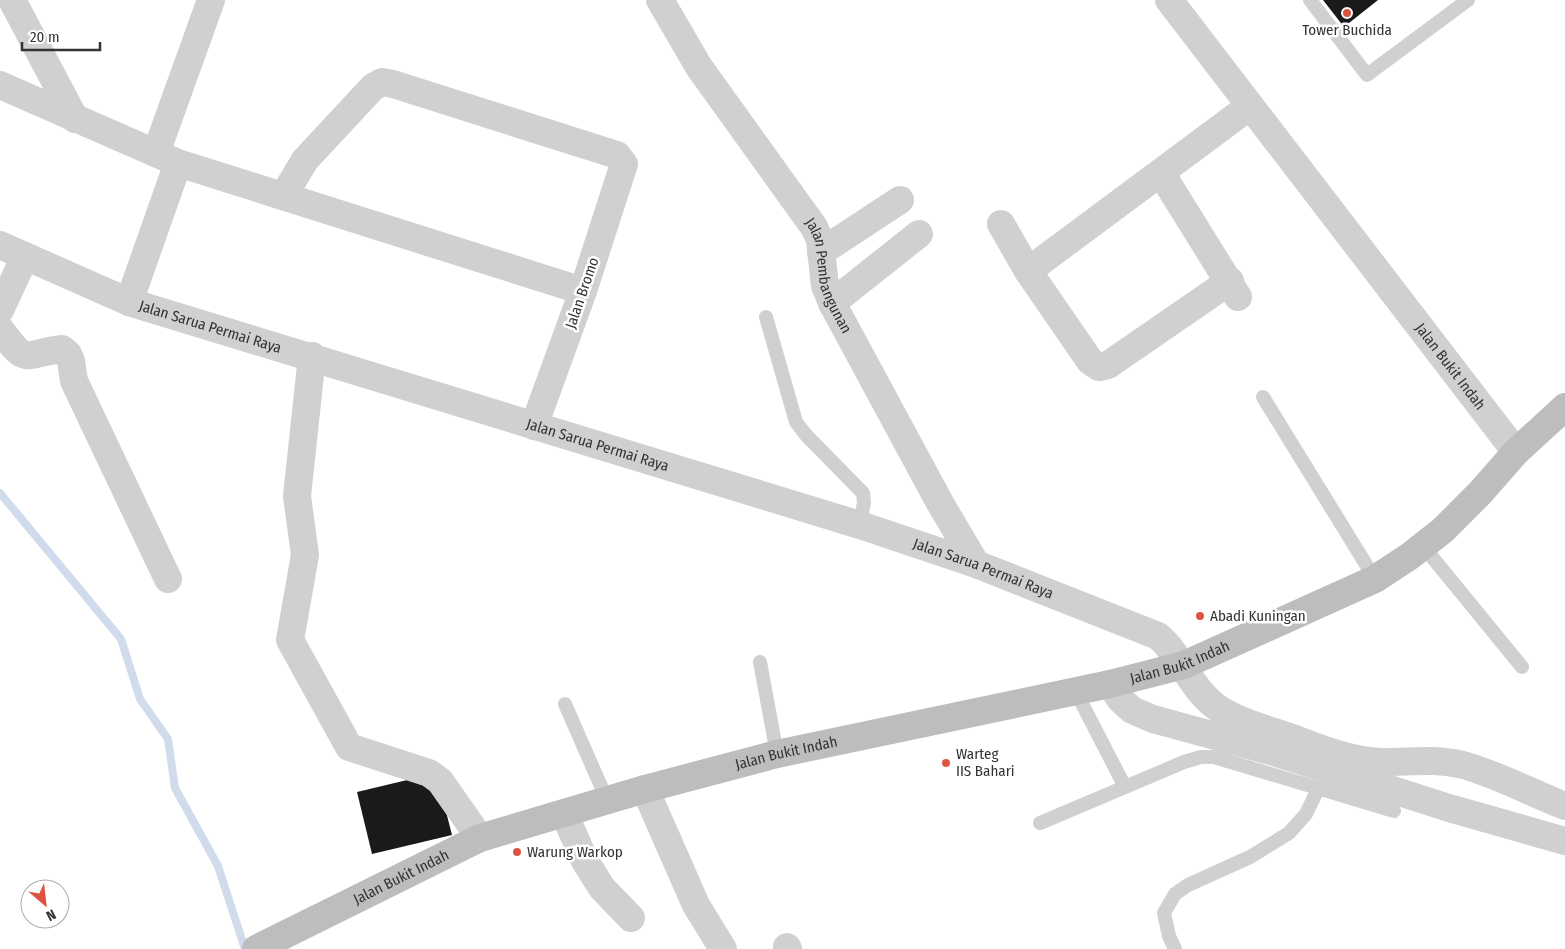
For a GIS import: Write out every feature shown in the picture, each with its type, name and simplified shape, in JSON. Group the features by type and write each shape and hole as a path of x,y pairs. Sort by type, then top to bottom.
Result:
{"main road":[{"path":"1516,452 1565,407"},
{"name":"Jalan Bukit Indah","path":"264,948 480,838 645,789 777,754 1110,684 1184,665 1375,579 1423,546 1480,494 1516,452"}],"street":[{"path":"12,0 75,118"},
{"path":"128,302 211,0"},
{"name":"Jalan Pembangunan","path":"660,0 700,66 814,227 820,240 822,271 832,303 935,495 976,564"},
{"name":"Jalan Bukit Indah","path":"1169,0 1516,452"},
{"name":"Jalan Bromo","path":"284,195 305,160 373,87 382,82 617,155 622,159 624,164 583,292 534,426"},
{"path":"0,85 167,158 583,292"},
{"path":"1028,271 1250,106"},
{"path":"1001,224 1028,271 1090,361 1099,367 1108,365 1234,290 1161,173"},
{"path":"821,252 900,200"},
{"path":"832,303 919,234"},
{"name":"Jalan Sarua Permai Raya","path":"0,245 128,302 312,356 860,525 976,564 1158,636 1172,647 1194,683 1220,709 1264,729 1351,758 1384,762 1437,760 1463,765 1565,806"},
{"path":"0,310 24,256"},
{"path":"0,329 17,352 25,356 34,356 62,348 68,354 74,381 168,579"},
{"path":"312,356 297,496 305,555 290,640 349,747 430,774 440,781 480,838"},
{"path":"1110,684 1121,700 1132,710 1153,719 1274,752 1449,808 1565,841"},
{"path":"645,789 696,904 723,949"},
{"path":"564,813 585,861 602,888 631,918"}],"lane":[{"path":"1310,0 1367,75 1468,0"},
{"path":"766,317 796,422 806,435 863,493 864,502 860,525"},
{"path":"1263,397 1375,579"},
{"path":"1423,546 1522,667"},
{"path":"760,662 777,754"},
{"path":"1075,690 1125,787"},
{"path":"565,704 607,800"},
{"path":"1040,823 1184,762 1208,757 1394,810"},
{"path":"1175,949 1169,936 1164,913 1176,894 1188,885 1250,857 1289,833 1306,814 1318,788"}],"building":[{"name":"Tower Buchida","path":"1323,0 1378,0 1344,27"},
{"path":"424,776 441,792 452,835 372,854 357,792"}],"waterway":[{"path":"0,493 121,639 140,699 168,739 175,788 218,866 245,949"}],"place":[{"name":"Tower Buchida","path":"1347,13"},
{"name":"Abadi Kuningan","path":"1200,616"},
{"name":"Warteg IIS Bahari","path":"946,763"},
{"name":"Warung Warkop","path":"517,852"}]}
